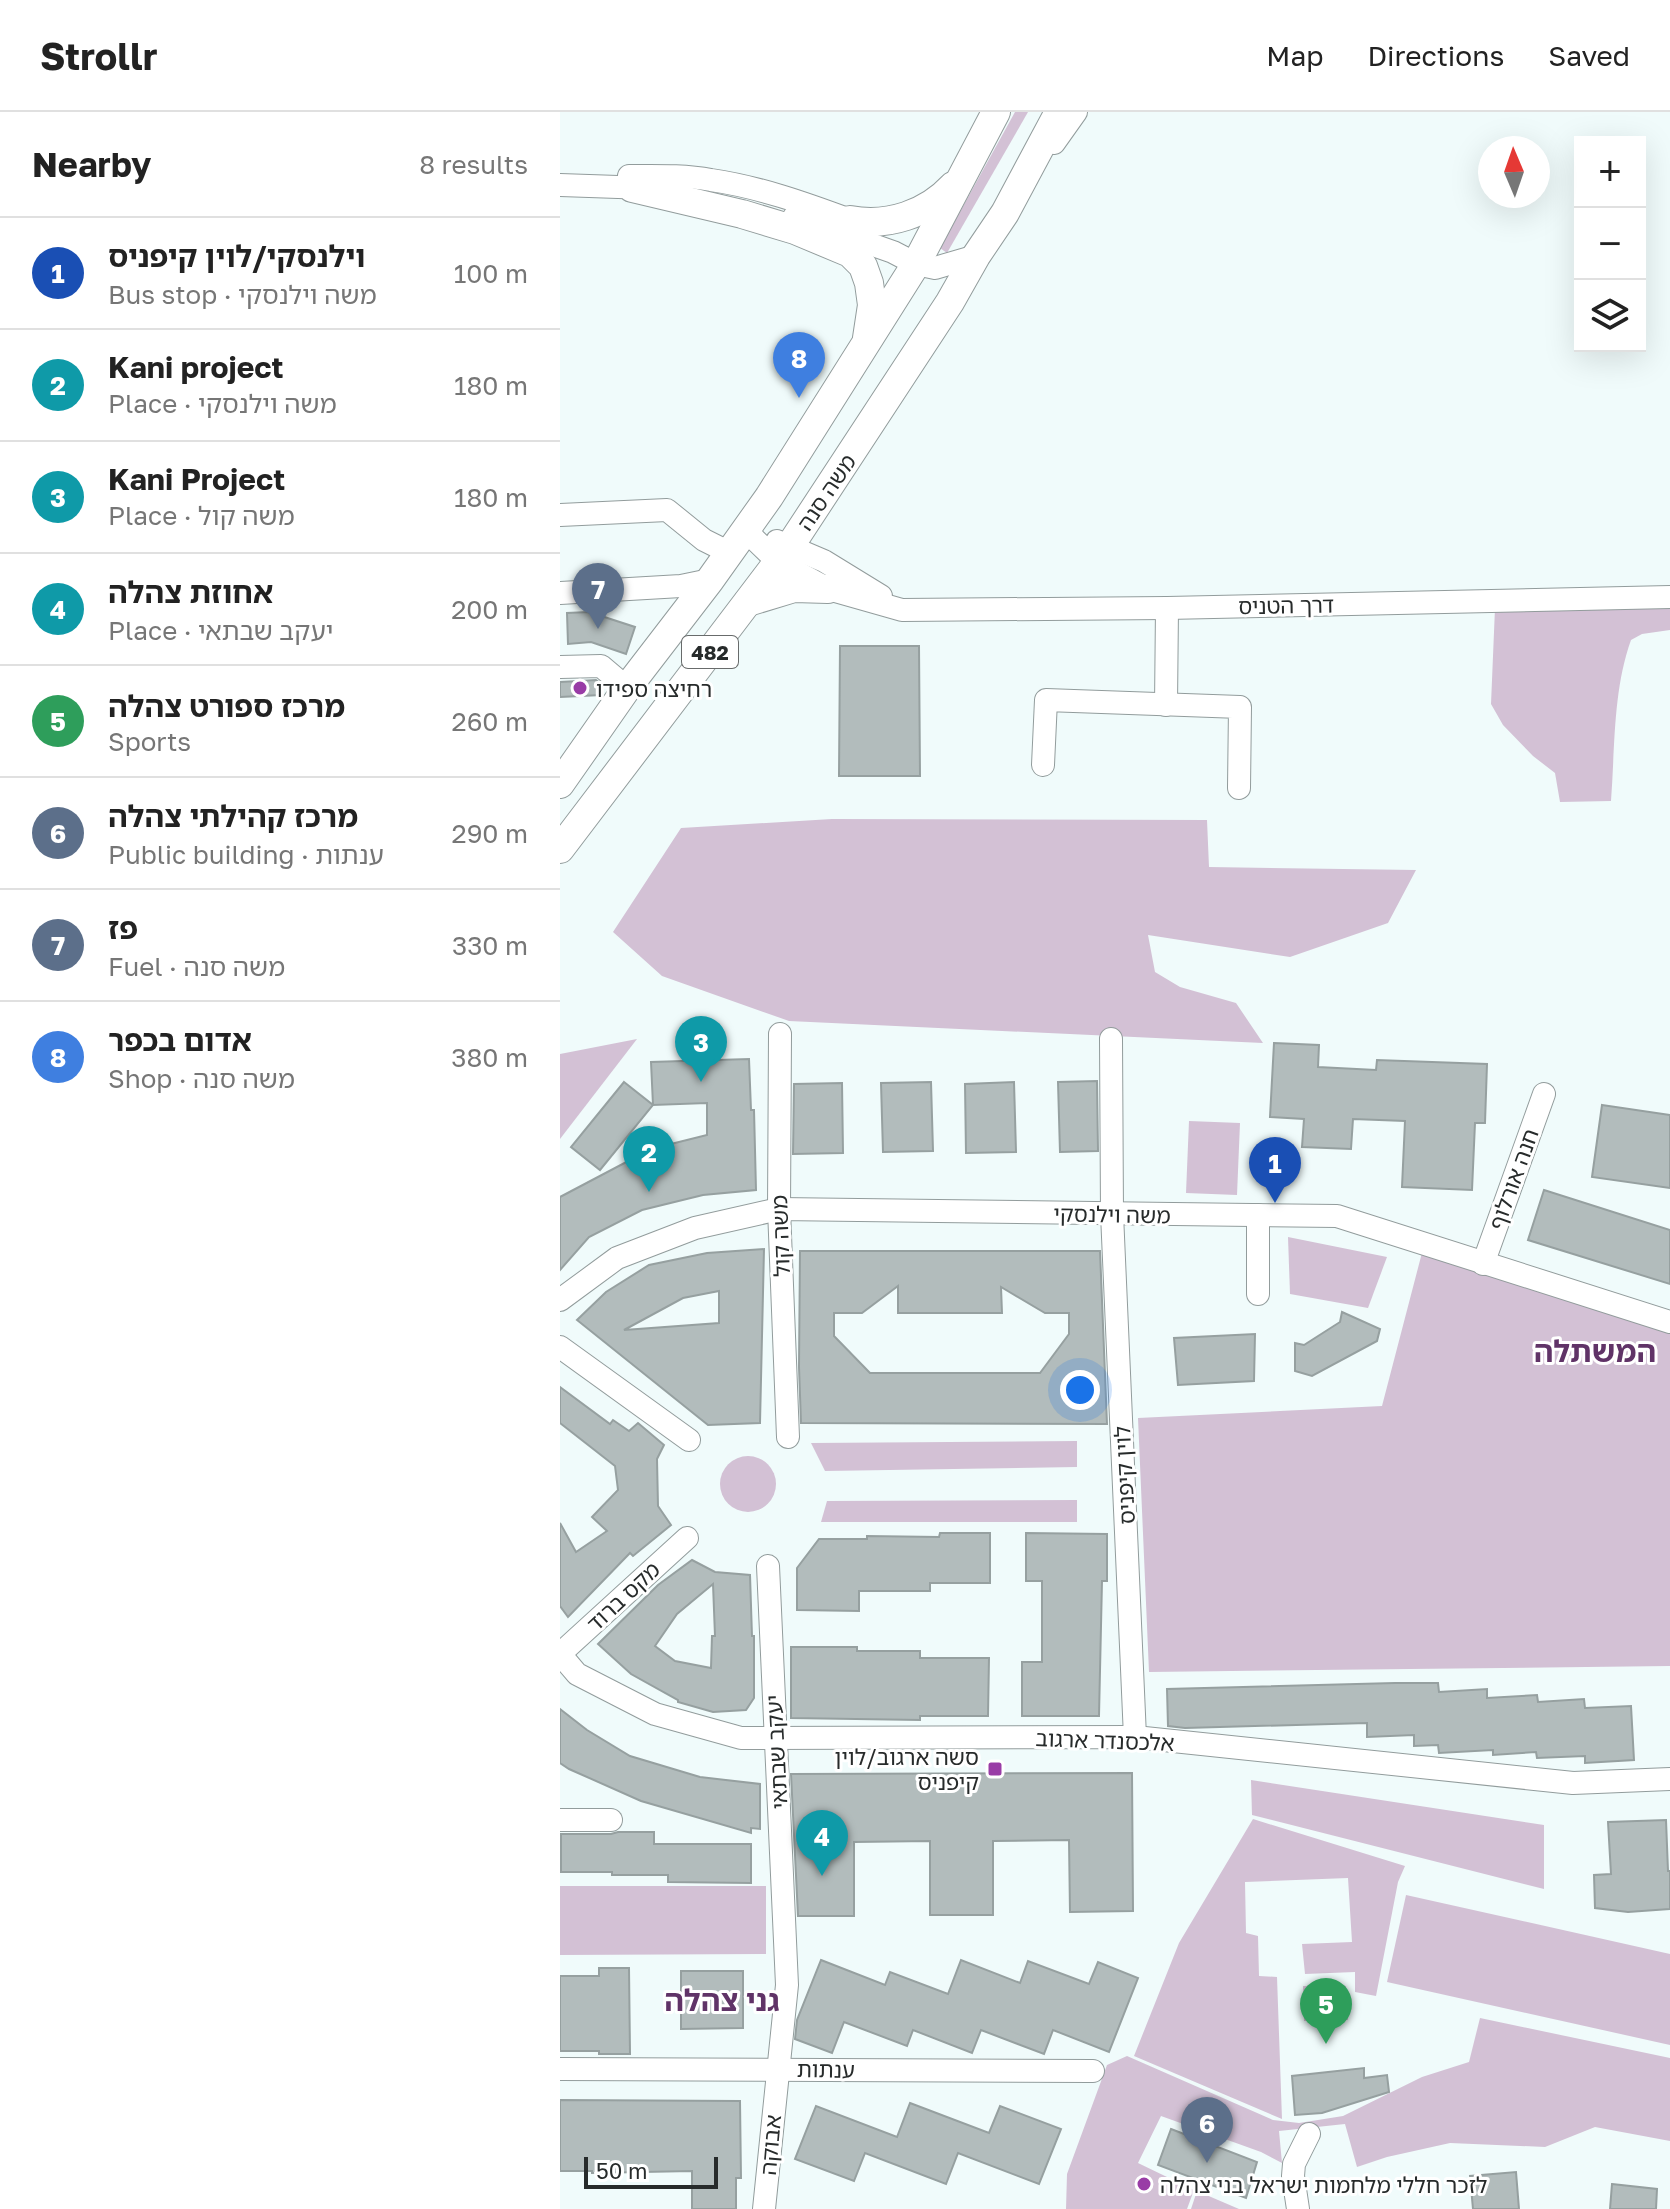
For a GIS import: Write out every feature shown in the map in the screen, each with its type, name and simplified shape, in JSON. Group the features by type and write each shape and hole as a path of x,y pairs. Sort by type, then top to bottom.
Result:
{"main road":[{"name":"משה סנה","path":"560,784 777,484 916,264 996,112"},
{"name":"משה סנה","path":"560,849 784,554 950,302 1005,213 1059,112"},
{"path":"850,220 879,222 920,212 941,200 962,177"},
{"path":"632,188 742,214 795,230 850,253 863,266 869,283 872,305 866,346"},
{"path":"748,602 826,575"}],"street":[{"path":"1005,213 1076,112"},
{"path":"560,176 707,179 788,198 850,220"},
{"path":"560,185 699,193 774,210 893,252 916,264 935,268 976,256"},
{"path":"826,575 812,548 813,528 854,450"},
{"name":"דרך הטניס","path":"560,515 667,510 704,540 738,541 784,554 902,610 1167,608 1670,597"},
{"path":"560,593 681,586 710,580"},
{"path":"1166,705 1167,608"},
{"path":"560,667 601,666 627,688"},
{"path":"1043,765 1046,700 1240,707 1239,788"},
{"name":"משה קול","path":"780,1034 779,1209 788,1437"},
{"name":"לוין קיפניס","path":"1111,1039 1112,1214 1135,1737"},
{"name":"חנה אורלוף","path":"1483,1264 1544,1094"},
{"name":"משה וילנסקי","path":"560,1300 617,1258 695,1228 779,1209 1337,1216 1670,1322"},
{"path":"1258,1215 1258,1294"},
{"path":"560,1347 689,1440"},
{"name":"מקס ברוד","path":"560,1654 687,1538"},
{"name":"יעקב שבתאי","path":"768,1566 787,1985"},
{"name":"אלכסנדר ארגוב","path":"560,1654 577,1674 655,1714 741,1738 1135,1737 1573,1783 1670,1779"},
{"path":"560,1820 611,1820"},
{"name":"אבוקה","path":"764,2209 787,1985"},
{"name":"ענתות","path":"560,2069 1093,2071"},
{"path":"1298,2209 1294,2164 1309,2134"}],"shaded area":[{"path":"1015,112 1028,112 947,253 940,248"},
{"path":"1670,606 1670,630 1642,634 1631,640 1625,659 1616,719 1611,801 1560,802 1555,773 1533,756 1503,725 1491,704 1495,608"},
{"path":"832,819 1207,820 1209,867 1416,870 1388,923 1290,957 1148,935 1155,972 1180,987 1236,1003 1263,1043 789,1021 662,976 613,932 681,828"},
{"path":"637,1039 560,1139 560,1054"},
{"path":"1189,1121 1240,1123 1237,1195 1186,1193"},
{"path":"1288,1237 1387,1257 1368,1308 1290,1294"},
{"path":"1424,1245 1670,1326 1670,1666 1149,1672 1138,1418 1382,1406"},
{"path":"1077,1441 1077,1467 825,1471 811,1443"},
{"path":"748,1456 768,1464 776,1484 768,1504 748,1512 728,1504 720,1484 728,1464"},
{"path":"1077,1500 1077,1522 821,1522 827,1501"},
{"path":"1251,1780 1544,1825 1544,1889 1252,1815"},
{"path":"1253,1819 1405,1866 1398,1882 1376,1996 1355,1992 1355,1972 1305,1974 1302,1944 1352,1942 1348,1878 1245,1882 1246,1933 1258,1936 1259,1976 1277,1977 1282,2119 1134,2056 1179,1943"},
{"path":"560,1886 766,1886 766,1954 560,1955"},
{"path":"1406,1895 1670,1954 1670,2045 1387,1982"},
{"path":"1303,1986 1346,1986 1348,2020 1304,2021"},
{"path":"1480,2018 1670,2058 1670,2141 1595,2127 1545,2147 1450,2143 1357,2167 1345,2124 1279,2131 1282,2163 1261,2152 1161,2116 1138,2163 1194,2190 1187,2209 1066,2209 1067,2174 1107,2065 1127,2056 1273,2120 1299,2123 1343,2116 1422,2077 1469,2062"},
{"path":"1197,2191 1239,2209 1191,2209"}],"building":[{"path":"589,612 635,627 626,654 591,642 568,644 567,613"},
{"path":"840,646 919,646 920,776 839,776"},
{"name":"רחיצה ספידו","path":"596,680 601,684 601,695 560,697 560,682"},
{"path":"1274,1043 1319,1045 1318,1067 1376,1070 1377,1060 1487,1064 1485,1123 1475,1123 1472,1190 1402,1187 1405,1121 1353,1119 1351,1149 1302,1147 1304,1119 1270,1117"},
{"path":"749,1059 756,1190 703,1195 642,1210 589,1237 560,1270 560,1197 651,1149 707,1135 707,1103 653,1105 651,1062"},
{"path":"1097,1081 1098,1151 1060,1152 1058,1082"},
{"path":"624,1082 653,1105 600,1170 571,1147"},
{"path":"931,1082 933,1151 883,1152 881,1083"},
{"path":"1014,1082 1016,1152 966,1153 965,1084"},
{"path":"842,1083 843,1153 793,1154 794,1084"},
{"path":"1602,1105 1670,1115 1670,1188 1592,1177"},
{"path":"1544,1190 1670,1230 1670,1284 1528,1240"},
{"path":"764,1249 760,1423 708,1425 577,1320 606,1292 649,1265 707,1253","holes":["719,1291 719,1323 624,1330 683,1298"]},
{"path":"800,1251 1100,1251 1107,1424 801,1423","holes":["898,1286 898,1313 1002,1313 1001,1287 1045,1313 1069,1313 1069,1334 1040,1373 870,1373 834,1336 834,1313 862,1313"]},
{"path":"1342,1312 1380,1329 1377,1341 1312,1376 1295,1371 1295,1343 1304,1345 1340,1322"},
{"path":"1255,1334 1254,1381 1178,1385 1174,1338"},
{"path":"560,1387 610,1424 613,1420 629,1431 638,1423 664,1445 657,1459 658,1506 671,1525 633,1556 630,1553 568,1617 560,1606 560,1523 576,1552 607,1531 592,1517 618,1490 615,1466 560,1423"},
{"path":"940,1533 990,1533 990,1583 930,1583 930,1591 859,1591 859,1611 797,1610 797,1568 819,1539 939,1537"},
{"path":"1026,1533 1107,1534 1107,1581 1102,1581 1099,1716 1022,1716 1022,1662 1042,1662 1042,1581 1026,1581"},
{"path":"692,1560 715,1572 750,1575 754,1698 746,1710 713,1712 678,1702 631,1674 598,1644 658,1585","holes":["713,1584 715,1636 712,1636 711,1668 675,1661 655,1646 677,1614"]},
{"path":"791,1647 920,1651 920,1658 989,1658 988,1716 920,1716 920,1720 791,1718"},
{"path":"1438,1683 1439,1692 1487,1689 1487,1698 1537,1695 1538,1702 1584,1699 1585,1708 1631,1706 1634,1760 1585,1763 1585,1756 1537,1758 1536,1752 1493,1755 1493,1750 1439,1753 1438,1745 1414,1746 1414,1735 1367,1737 1367,1723 1168,1726 1167,1689"},
{"path":"560,1709 630,1756 700,1777 760,1784 760,1829 751,1828 751,1833 641,1801 569,1769 560,1763"},
{"path":"1132,1773 1133,1911 1070,1912 1069,1840 993,1841 993,1915 930,1915 930,1841 854,1842 854,1916 798,1916 791,1774"},
{"path":"1666,1820 1670,1909 1628,1912 1595,1908 1594,1875 1611,1874 1608,1822"},
{"path":"654,1832 654,1844 751,1844 751,1883 668,1882 668,1875 561,1872 561,1834"},
{"path":"821,1960 885,1985 890,1972 948,1994 961,1960 1020,1983 1028,1961 1089,1984 1098,1962 1138,1978 1109,2052 1053,2030 1044,2054 981,2030 972,2053 913,2030 907,2046 844,2022 832,2053 795,2039 797,2020"},
{"path":"599,1968 629,1968 630,2054 560,2051 560,1976 599,1976"},
{"path":"681,1971 743,1971 743,2028 681,2029"},
{"path":"1364,2068 1364,2078 1387,2075 1389,2092 1322,2113 1295,2115 1292,2076"},
{"path":"560,2100 740,2101 741,2178 736,2178 736,2209 692,2209 692,2171 560,2171"},
{"path":"910,2103 989,2133 1000,2106 1061,2129 1039,2184 958,2153 946,2184 865,2153 854,2181 795,2159 816,2106 897,2137"},
{"path":"1171,2129 1257,2162 1246,2198 1158,2165"},
{"path":"1516,2172 1519,2209 1473,2209 1470,2176"},
{"path":"1612,2184 1657,2189 1656,2209 1610,2209"}],"place":[{"name":"אדום בכפר","path":"799,398"},
{"name":"פז","path":"598,629"},
{"name":"רחיצה ספידו","path":"580,688"},
{"name":"Kani Project","path":"701,1082"},
{"name":"Kani project","path":"649,1192"},
{"name":"וילנסקי/לוין קיפניס","path":"1275,1203"},
{"name":"סשה ארגוב/לוין קיפניס","path":"995,1769"},
{"name":"אחוזת צהלה","path":"822,1876"},
{"name":"מרכז ספורט צהלה","path":"1326,2044"},
{"name":"מרכז קהילתי צהלה","path":"1207,2163"},
{"name":"לזכר חללי מלחמות ישראל בני צהלה","path":"1144,2184"}],"district":[{"name":"המשתלה","path":"1595,1351"},
{"name":"גני צהלה","path":"722,2000"}]}
